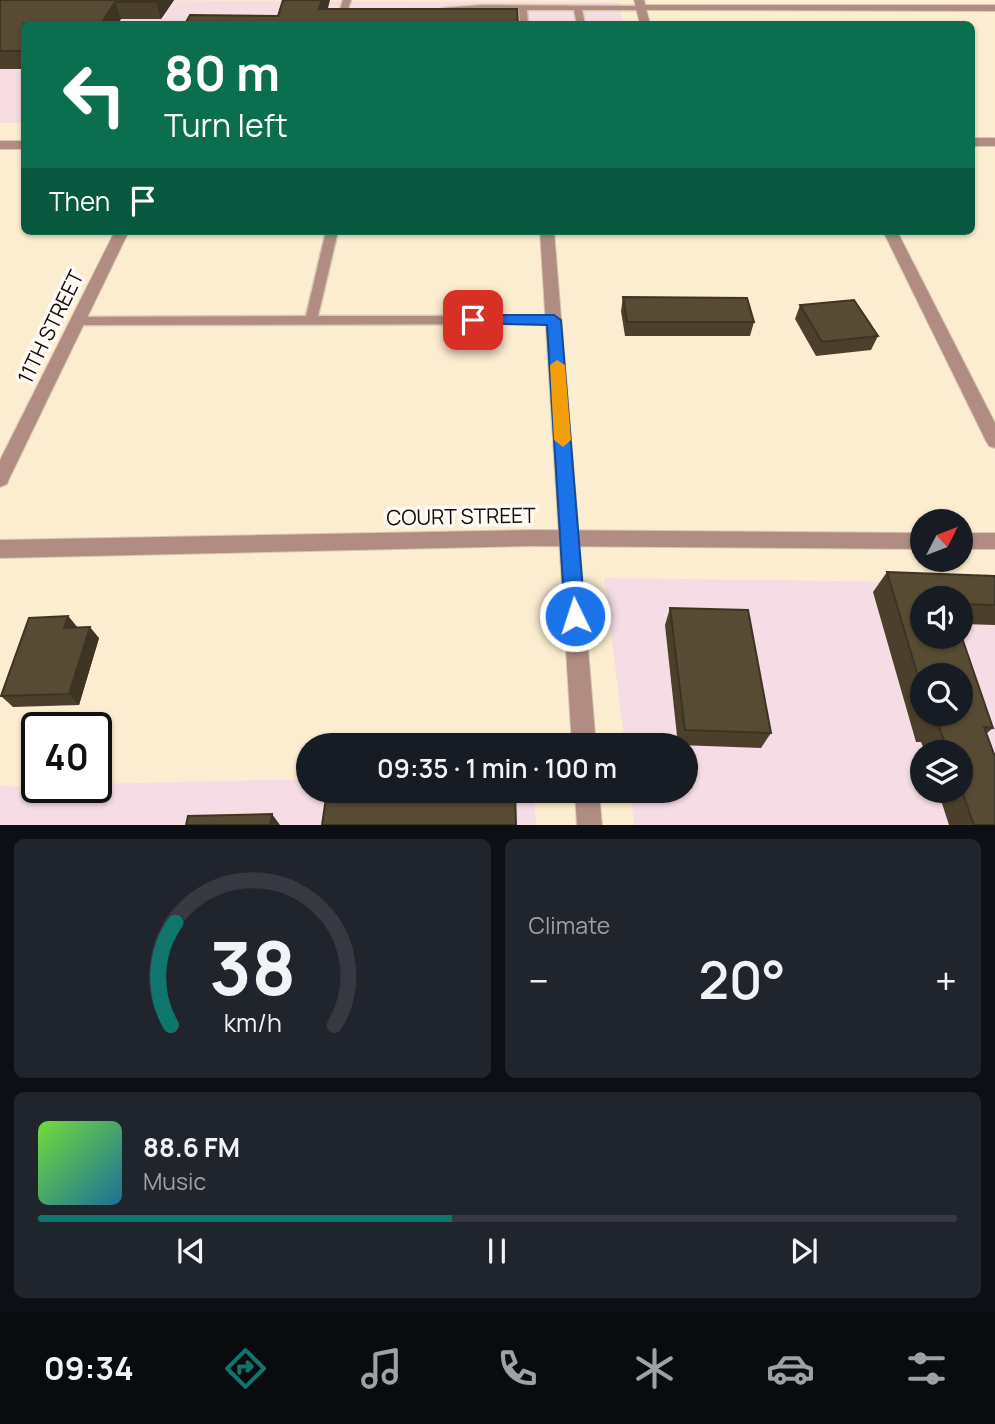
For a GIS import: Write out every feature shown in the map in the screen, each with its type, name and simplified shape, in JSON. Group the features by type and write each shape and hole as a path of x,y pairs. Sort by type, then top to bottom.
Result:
{"street":[{"path":"644,21 640,4 995,8"},
{"path":"975,142 995,142"},
{"path":"0,145 21,145"},
{"name":"11TH STREET","path":"0,479 120,235"},
{"path":"547,235 583,733"},
{"path":"892,235 995,441"},
{"name":"COURT STREET","path":"0,549 570,538 910,541"},
{"path":"973,541 995,541"},
{"path":"588,803 590,825"}],"lane":[{"path":"341,19 347,0"},
{"path":"432,11 484,4 578,8 640,4"},
{"path":"523,7 524,21"},
{"path":"578,8 580,21"},
{"path":"337,21 354,18"},
{"path":"311,320 331,235"},
{"path":"78,321 554,320"}],"shaded area":[{"path":"0,0 617,2 623,21 21,21 21,123 0,123"},
{"path":"604,578 995,583 995,825 634,825 631,803 698,803 698,733 623,733"},
{"path":"296,779 296,803 535,803 536,825 0,825 0,786 21,786 21,803 112,803 112,784"}],"building":[{"path":"0,0 157,0 115,2 103,21 21,21 21,51 0,51"},
{"path":"283,0 322,0 319,9 517,9 518,21 187,21 190,15 278,16"},
{"path":"623,297 747,298 754,322 627,322"},
{"path":"854,300 878,336 822,342 800,305"},
{"path":"887,572 995,576 995,605 973,604 973,586 910,586 910,649 966,649 971,663 914,663"},
{"path":"670,608 748,610 771,733 685,730"},
{"path":"68,616 64,628 90,627 69,694 1,696 29,618"},
{"path":"973,670 993,728 984,727 995,757 995,825 974,825 966,803 973,803 973,740 944,740 939,726 973,726"},
{"path":"325,803 515,803 516,825 322,825"},
{"path":"272,814 270,825 186,825 188,816"}],"slow traffic":[{"path":"557,365 563,440"}],"route":[{"path":"473,320 554,320 575,616"}]}
